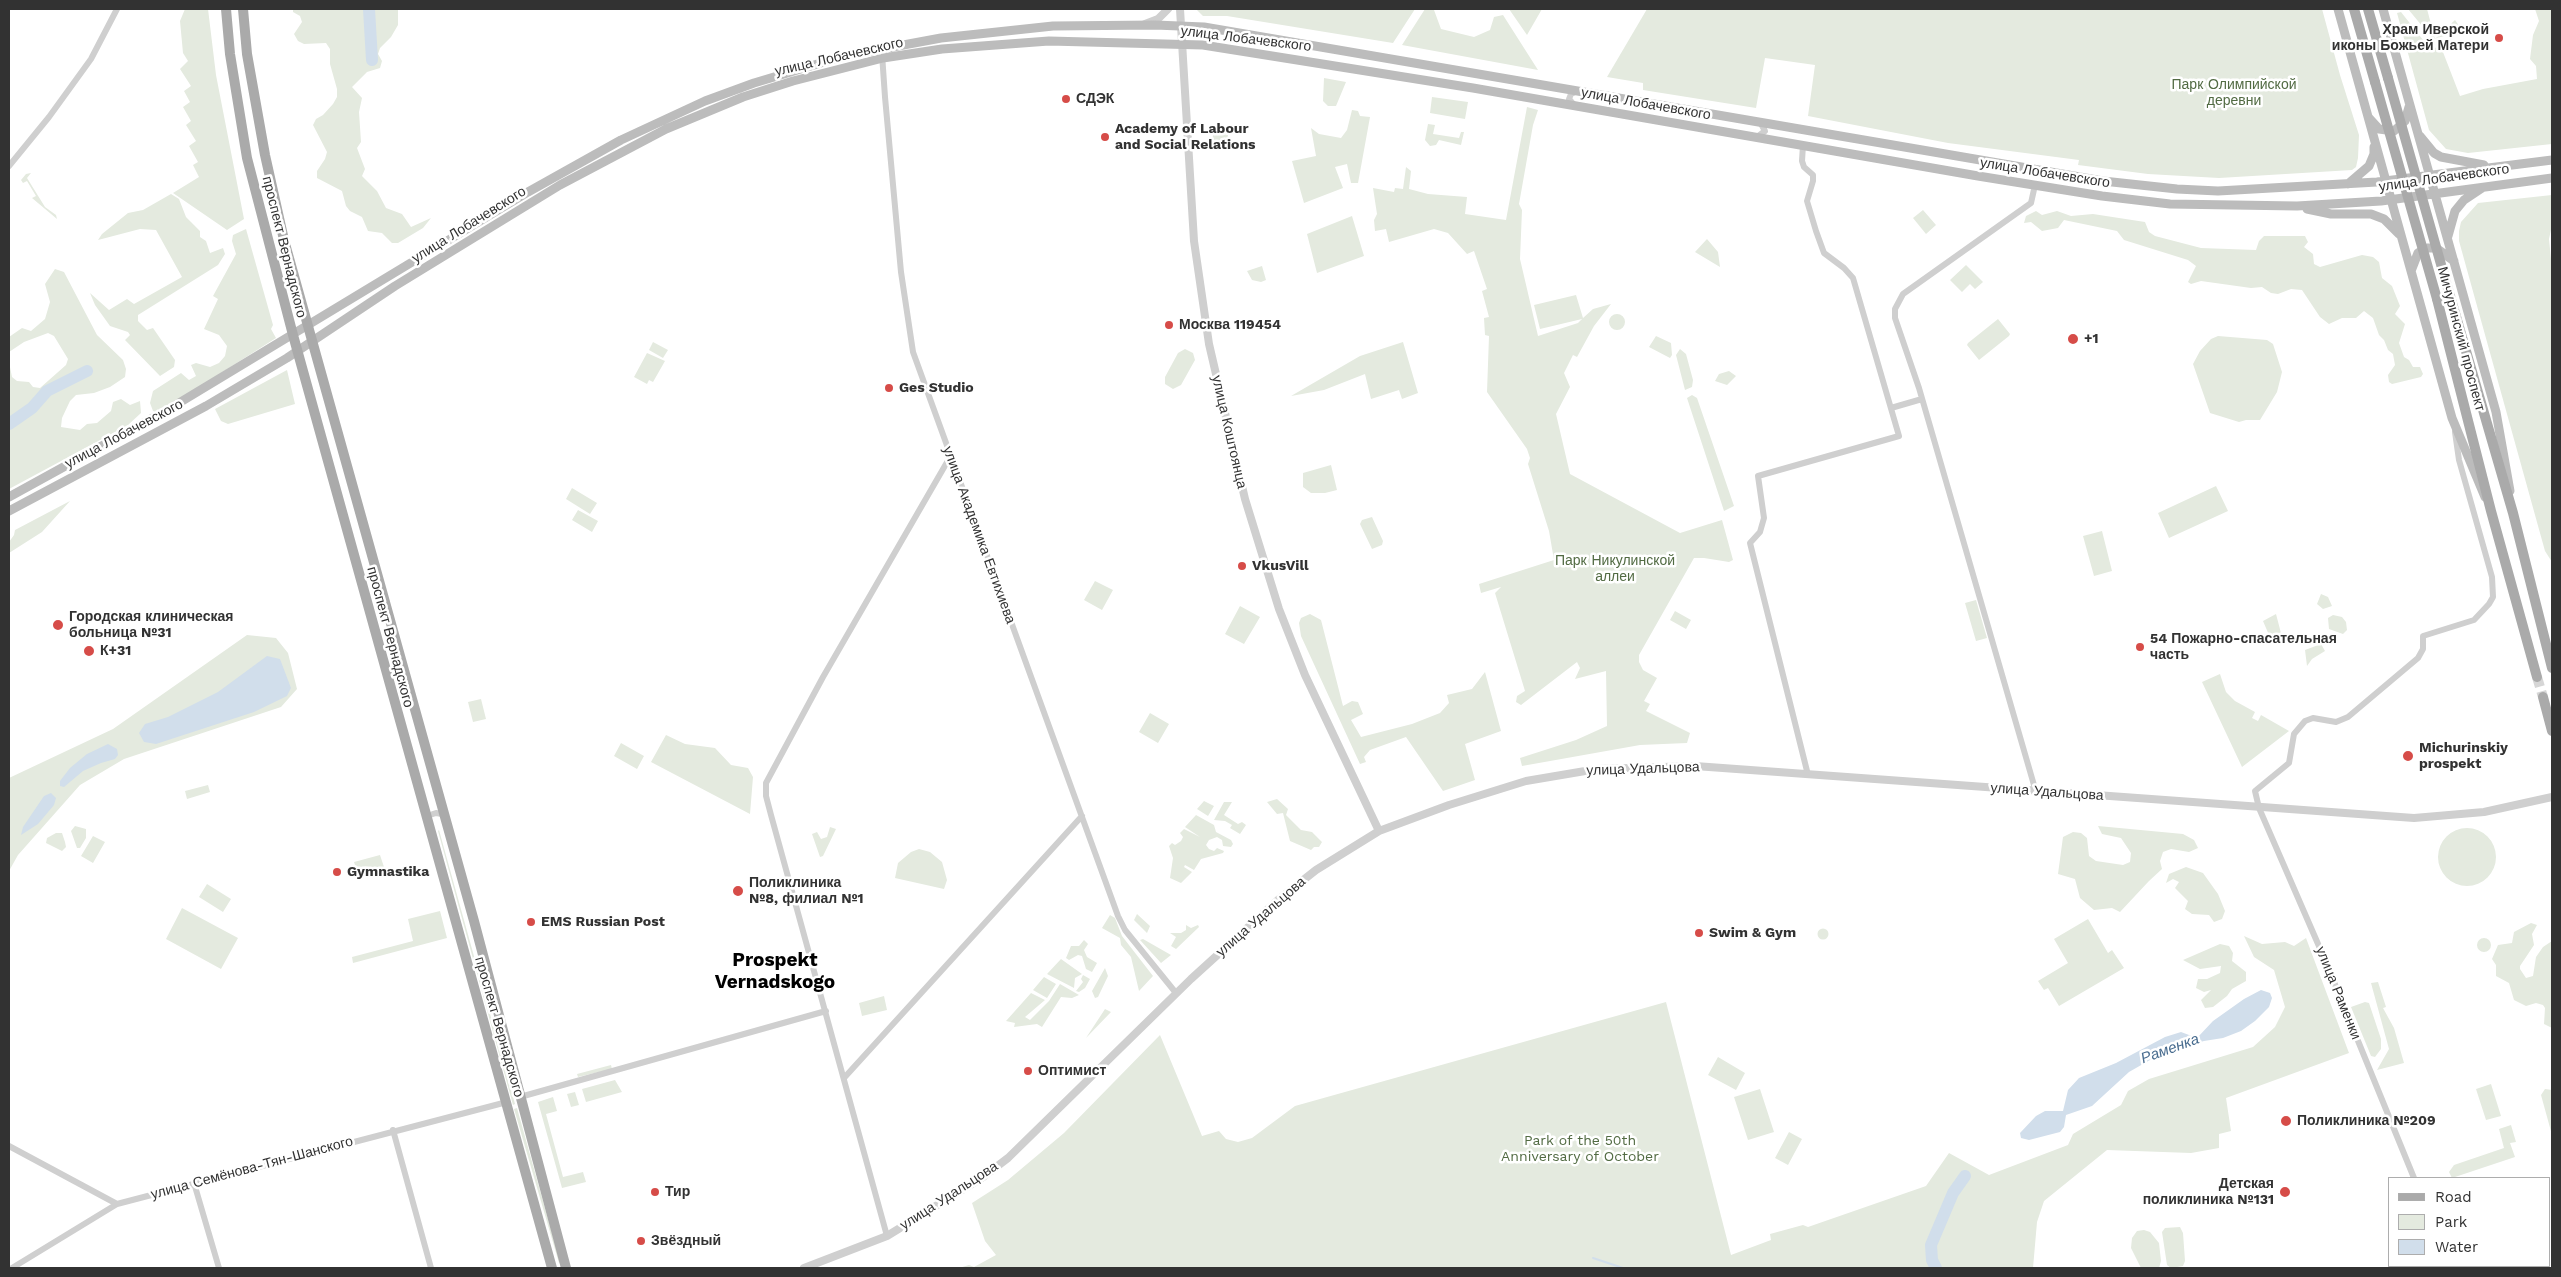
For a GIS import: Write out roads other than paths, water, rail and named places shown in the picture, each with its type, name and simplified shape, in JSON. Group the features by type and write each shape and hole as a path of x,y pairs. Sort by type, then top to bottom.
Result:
{"main road":[{"name":"проспект Вернадского","path":"226,9 230,54 247,158 293,335 427,824 507,1102 552,1268"},
{"name":"проспект Вернадского","path":"243,9 247,54 265,156 284,240 445,819 566,1268"},
{"path":"2338,9 2452,418 2491,511"},
{"name":"Мичуринский проспект","path":"2354,9 2437,300 2491,511 2537,677"},
{"name":"Мичуринский проспект","path":"2368,9 2513,513 2552,668"},
{"path":"2382,9 2496,412 2507,464 2513,513"},
{"name":"улица Лобачевского","path":"9,497 170,410 528,192 656,123 705,101 754,83 844,56 941,38 1053,26 1140,25 1204,27 2113,182 2218,191 2386,181 2552,160"},
{"name":"улица Лобачевского","path":"9,511 175,423 298,351 395,286 560,185 666,129 751,94 792,81 883,58 962,47 1030,42 1183,44 1265,54 2035,185 2170,204 2297,206 2392,200 2552,178"},
{"path":"2368,116 2379,128 2394,131 2405,121 2409,105"},
{"path":"2348,184 2360,175 2372,161 2374,154 2372,132"},
{"path":"2418,133 2434,153 2441,157 2497,167"},
{"path":"2448,241 2455,211 2464,200 2485,186"},
{"path":"2297,206 2331,214 2371,214 2391,223 2400,235"},
{"path":"2411,271 2418,253 2427,248 2436,248 2454,261"},
{"path":"2543,697 2552,731"}],"street":[{"path":"9,166 49,117 91,59 117,9"},
{"path":"1140,25 1158,18 1168,9"},
{"name":"улица Коштоянца","path":"1180,9 1194,241 1210,344 1245,499 1279,609 1298,657 1379,831"},
{"name":"улица Академика Евтихиева","path":"886,47 883,58 901,272 913,352 1125,930 1176,993"},
{"path":"1576,106 1569,99 1571,94 1579,91"},
{"path":"1757,137 1765,131 1759,121"},
{"path":"1803,145 1802,161 1804,167 1812,176 1813,181 1807,202 1816,231 1824,252 1853,278 1899,436 1758,476 1764,518 1760,532 1750,543 1808,775"},
{"path":"2035,185 2031,203 1910,289 1898,301 1895,309 1895,318 1922,399 2036,792"},
{"path":"1891,408 1922,399"},
{"path":"2259,808 2254,791 2289,763 2294,734 2298,727 2313,718 2336,722 2348,717 2418,658 2424,649 2423,636 2474,620 2493,597 2492,576 2459,460 2452,418"},
{"path":"887,1236 771,815 766,796 766,783 773,766 836,654 950,457"},
{"name":"улица Удальцова","path":"804,1268 887,1236 976,1182 1008,1158 1176,993 1284,895 1327,862 1379,831 1498,789 1546,777 1597,769 1695,766 2414,818 2484,812 2552,797"},
{"name":"улица Раменки","path":"2259,808 2330,973 2414,1177"},
{"path":"427,824 430,815 436,812 442,814 445,819"},
{"path":"844,1078 1082,816"},
{"path":"520,1097 826,1012"},
{"name":"улица Семёнова-Тян-Шанского","path":"12,1268 118,1204 393,1130 507,1102"},
{"path":"393,1130 431,1268"},
{"path":"9,1146 118,1204"},
{"path":"194,1183 219,1268"}],"water":[{"path":"267,656 280,659 291,688 287,696 254,712 156,744 144,742 139,733 145,724 168,717 218,692"},
{"path":"108,744 117,749 118,755 115,759 83,771 64,787 60,786 60,781 70,768 87,754"},
{"path":"51,793 56,798 54,805 38,824 21,835 23,827 44,796"},
{"path":"2261,990 2270,993 2272,998 2269,1007 2255,1021 2241,1031 2223,1038 2164,1052 2129,1072 2092,1106 2066,1115 2064,1127 2060,1132 2029,1140 2021,1138 2020,1133 2036,1116 2045,1111 2063,1111 2068,1090 2079,1078 2116,1063 2165,1037 2181,1032 2197,1038 2213,1021 2244,999"}],"waterway":[{"path":"369,9 372,60"},
{"path":"9,424 32,408 47,391 87,371"},
{"name":"Раменка","path":"1936,1268 1932,1260 1931,1245 1953,1193 1965,1176"},
{"path":"1593,1258 1623,1268"}],"tunnel":[{"path":"2537,677 2543,697"}],"place":[{"name":"Храм Иверской иконы Божьей Матери","path":"2499,38"},
{"name":"СДЭК","path":"1066,99"},
{"name":"Academy of Labour and Social Relations","path":"1105,137"},
{"name":"Москва 119454","path":"1169,325"},
{"name":"+1","path":"2073,339"},
{"name":"Ges Studio","path":"889,388"},
{"name":"VkusVill","path":"1242,566"},
{"name":"Городская клиническая больница №31","path":"58,625"},
{"name":"54 Пожарно-спасательная часть","path":"2140,647"},
{"name":"К+31","path":"89,651"},
{"name":"Michurinskiy prospekt","path":"2408,756"},
{"name":"Gymnastika","path":"337,872"},
{"name":"Поликлиника №8, филиал №1","path":"738,891"},
{"name":"EMS Russian Post","path":"531,922"},
{"name":"Swim & Gym","path":"1699,933"},
{"name":"Оптимист","path":"1028,1071"},
{"name":"Поликлиника №209","path":"2286,1121"},
{"name":"Тир","path":"655,1192"},
{"name":"Детская поликлиника №131","path":"2285,1192"},
{"name":"Звёздный","path":"641,1241"}],"district":[{"name":"Prospekt Vernadskogo","path":"775,971"}],"park label":[{"name":"Парк Олимпийской деревни","path":"2234,94"},
{"name":"Парк Никулинской аллеи","path":"1615,570"},
{"name":"Park of the 50th Anniversary of October","path":"1580,1150"}]}
